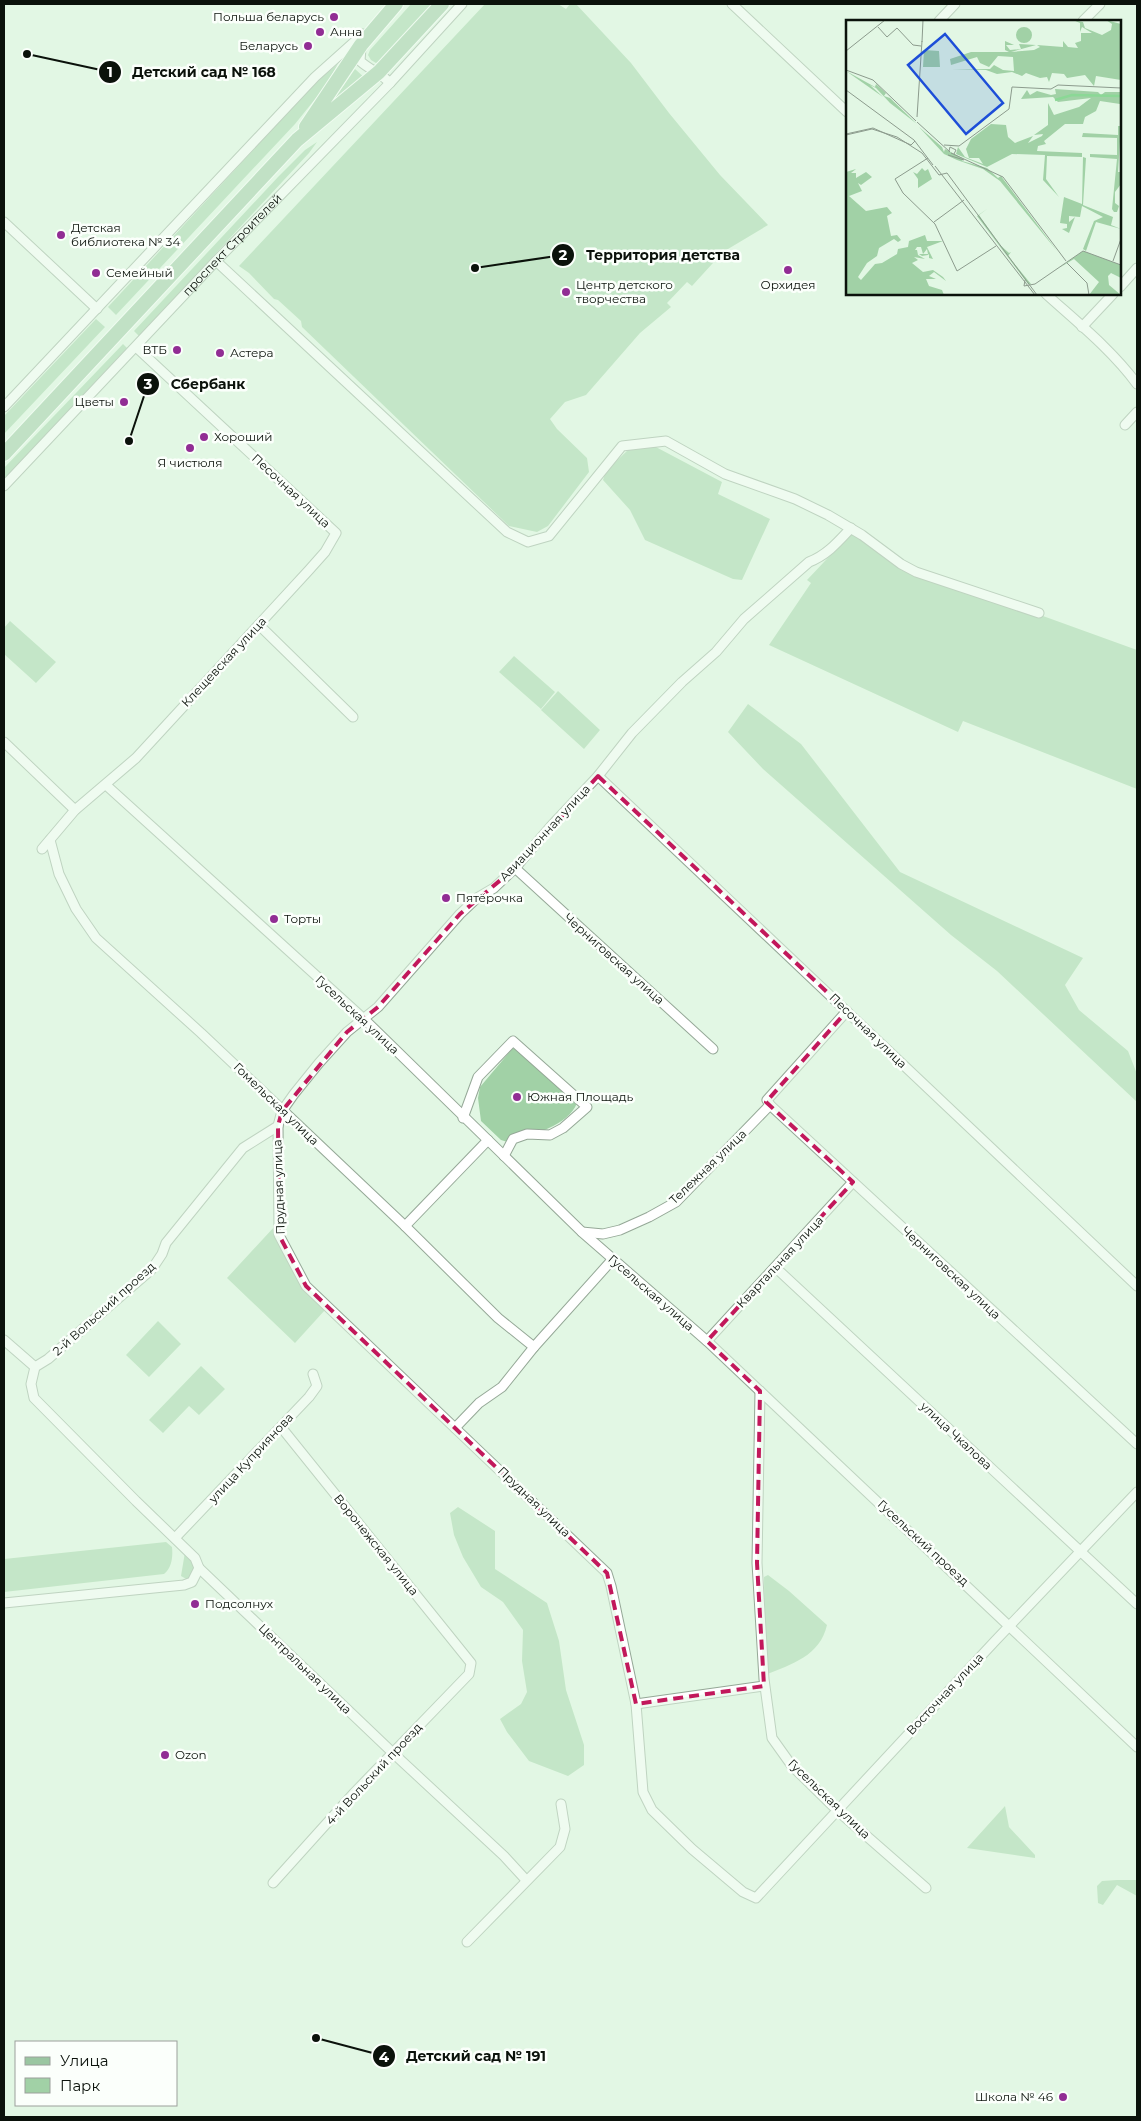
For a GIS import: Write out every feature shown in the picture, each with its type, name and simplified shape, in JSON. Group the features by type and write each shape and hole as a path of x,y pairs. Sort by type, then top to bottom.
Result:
{"main road":[{"name":"проспект Строителей","path":"4,454 297,140 380,72 442,4"},
{"name":"проспект Строителей","path":"297,140 360,45 392,8"}],"street":[{"name":"проспект Строителей","path":"4,486 216,261 390,83 462,4"},
{"path":"732,4 846,111"},
{"path":"940,20 955,4"},
{"path":"1085,20 1100,4"},
{"name":"проспект Строителей","path":"4,407 315,77 392,8"},
{"path":"360,45 360,61 369,70 380,72 390,83"},
{"path":"4,222 96,309"},
{"path":"216,261 507,532 528,542 549,536 622,446 666,441 726,474 795,500 851,528 901,564 916,572 1039,613"},
{"path":"1121,286 1137,268"},
{"path":"1047,295 1129,373 1137,384"},
{"path":"1082,327 1112,295"},
{"name":"Песочная улица","path":"136,347 336,533"},
{"path":"1125,425 1137,412"},
{"name":"Авиационная улица","path":"282,1111 319,1063 347,1032 378,1007 460,914 477,898 494,888 515,868 598,776 632,733 682,682 716,652 744,619 809,562 820,557 835,546 851,528"},
{"name":"Клещевская улица","path":"106,785 136,758 325,552 336,533"},
{"path":"258,625 353,717"},
{"path":"4,742 75,810"},
{"name":"Песочная улица","path":"598,776 1137,1286"},
{"path":"42,849 75,810 106,785"},
{"name":"Гусельская улица","path":"106,785 364,1019 463,1118 612,1260 707,1341"},
{"name":"Гомельская улица","path":"50,840 59,874 76,909 96,938 201,1033 405,1226 498,1318 534,1347"},
{"name":"Черниговская улица","path":"515,868 713,1049"},
{"name":"Тележная улица","path":"582,1232 603,1234 620,1230 676,1202 769,1103 847,1011"},
{"path":"463,1118 478,1077 513,1041 588,1107 563,1128 550,1135 528,1134 513,1139 504,1156"},
{"name":"Черниговская улица","path":"769,1103 1137,1444"},
{"path":"278,1126 282,1111"},
{"name":"2-й Вольский проезд","path":"34,1367 48,1359 152,1269 162,1254 166,1243 243,1148 278,1126"},
{"name":"Прудная улица","path":"278,1126 279,1235 306,1286 607,1573 636,1704 643,1792 652,1810 692,1849 743,1892 756,1898"},
{"path":"405,1226 488,1140"},
{"name":"Квартальная улица","path":"707,1341 853,1182"},
{"path":"455,1428 479,1403 502,1387 534,1347 612,1260"},
{"name":"улица Чкалова","path":"776,1268 1080,1553 1137,1604"},
{"path":"4,1340 34,1367"},
{"name":"Гусельский проезд","path":"707,1341 1137,1747"},
{"name":"Центральная улица","path":"34,1367 31,1384 34,1398 195,1558 199,1568 504,1856 526,1880"},
{"name":"улица Куприянова","path":"175,1538 309,1397 317,1386 313,1374"},
{"name":"Гусельская улица","path":"760,1392 757,1563 764,1686 772,1738 792,1766 838,1811 926,1888"},
{"name":"Воронежская улица","path":"280,1426 471,1664"},
{"name":"Восточная улица","path":"756,1898 1137,1492"},
{"path":"4,1603 184,1585 192,1582 199,1568"},
{"name":"4-й Вольский проезд","path":"273,1883 393,1753 470,1674 471,1664"},
{"path":"636,1704 764,1686"},
{"path":"467,1942 560,1847 565,1829 561,1804"}],"highlighted area":[{"path":"598,776 847,1011 766,1102 853,1182 707,1341 760,1391 757,1563 764,1686 636,1704 607,1573 306,1286 279,1235 278,1126 282,1111 347,1032 378,1007 460,914 515,868"}],"green space":[{"path":"411,4 434,4 382,61 376,63 371,60 368,55 370,50"},
{"path":"485,4 558,4 566,9 570,4 576,4 631,63 720,175 768,225 723,252 692,286 687,282 667,303 671,307 640,333 586,395 565,402 550,419 557,429 587,458 589,472 548,526 537,532 509,526 302,327 301,321 239,266"},
{"path":"338,64 324,88 295,124 116,315 108,307 317,81"},
{"path":"355,69 366,79 331,104"},
{"path":"317,142 309,153 139,336 134,331 278,177 305,150"},
{"path":"96,319 105,327 4,434 4,416"},
{"path":"123,344 127,348 4,479 4,468"},
{"path":"654,446 722,482 718,494 770,519 742,580 733,579 645,540 630,510 603,480 606,471 628,450"},
{"path":"856,528 913,569 1137,650 1137,789 963,721 958,732 769,645 811,583 807,580"},
{"path":"10,621 56,662 36,683 4,654 4,628"},
{"path":"514,656 555,692 541,709 499,672"},
{"path":"558,691 600,730 584,749 541,710"},
{"path":"748,704 801,744 900,872 1083,958 1065,985 1079,1010 1128,1051 1137,1074 1137,1102 997,971 951,935 763,769 728,732"},
{"path":"512,1049 517,1049 577,1103 566,1118 558,1123 511,1143 501,1140 481,1121 478,1098 480,1087"},
{"path":"275,1226 276,1240 302,1287 325,1310 295,1343 227,1278"},
{"path":"158,1321 181,1344 149,1377 126,1355"},
{"path":"201,1366 225,1389 199,1415 189,1406 163,1433 149,1420"},
{"path":"458,1507 495,1531 495,1569 547,1603 559,1641 566,1690 584,1745 584,1765 568,1776 529,1761 507,1732 500,1719 521,1704 527,1692 522,1661 523,1630 503,1602 481,1587 463,1557 454,1535 450,1513"},
{"path":"166,1542 172,1547 172,1554 170,1565 164,1574 4,1592 4,1559"},
{"path":"185,1552 192,1559 195,1571 188,1580 181,1576"},
{"path":"768,1575 827,1625 818,1644 804,1658 765,1675 764,1577"},
{"path":"1005,1806 1009,1827 1035,1855 1035,1858 967,1848"},
{"path":"1137,1880 1137,1896 1117,1885 1103,1905 1098,1903 1097,1886 1102,1881"}],"place":[{"name":"Польша беларусь","path":"334,17"},
{"name":"Анна","path":"320,32"},
{"name":"Беларусь","path":"308,46"},
{"name":"Детский сад № 168","path":"27,54"},
{"name":"Детская библиотека № 34","path":"61,235"},
{"name":"Территория детства","path":"475,268"},
{"name":"Орхидея","path":"788,270"},
{"name":"Семейный","path":"96,273"},
{"name":"Центр детского творчества","path":"566,292"},
{"name":"ВТБ","path":"177,350"},
{"name":"Астера","path":"220,353"},
{"name":"Цветы","path":"124,402"},
{"name":"Хороший","path":"204,437"},
{"name":"Сбербанк","path":"129,441"},
{"name":"Я чистюля","path":"190,448"},
{"name":"Пятёрочка","path":"446,898"},
{"name":"Торты","path":"274,919"},
{"name":"Южная Площадь","path":"517,1097"},
{"name":"Подсолнух","path":"195,1604"},
{"name":"Ozon","path":"165,1755"},
{"name":"Детский сад № 191","path":"316,2038"},
{"name":"Школа № 46","path":"1063,2097"}]}
